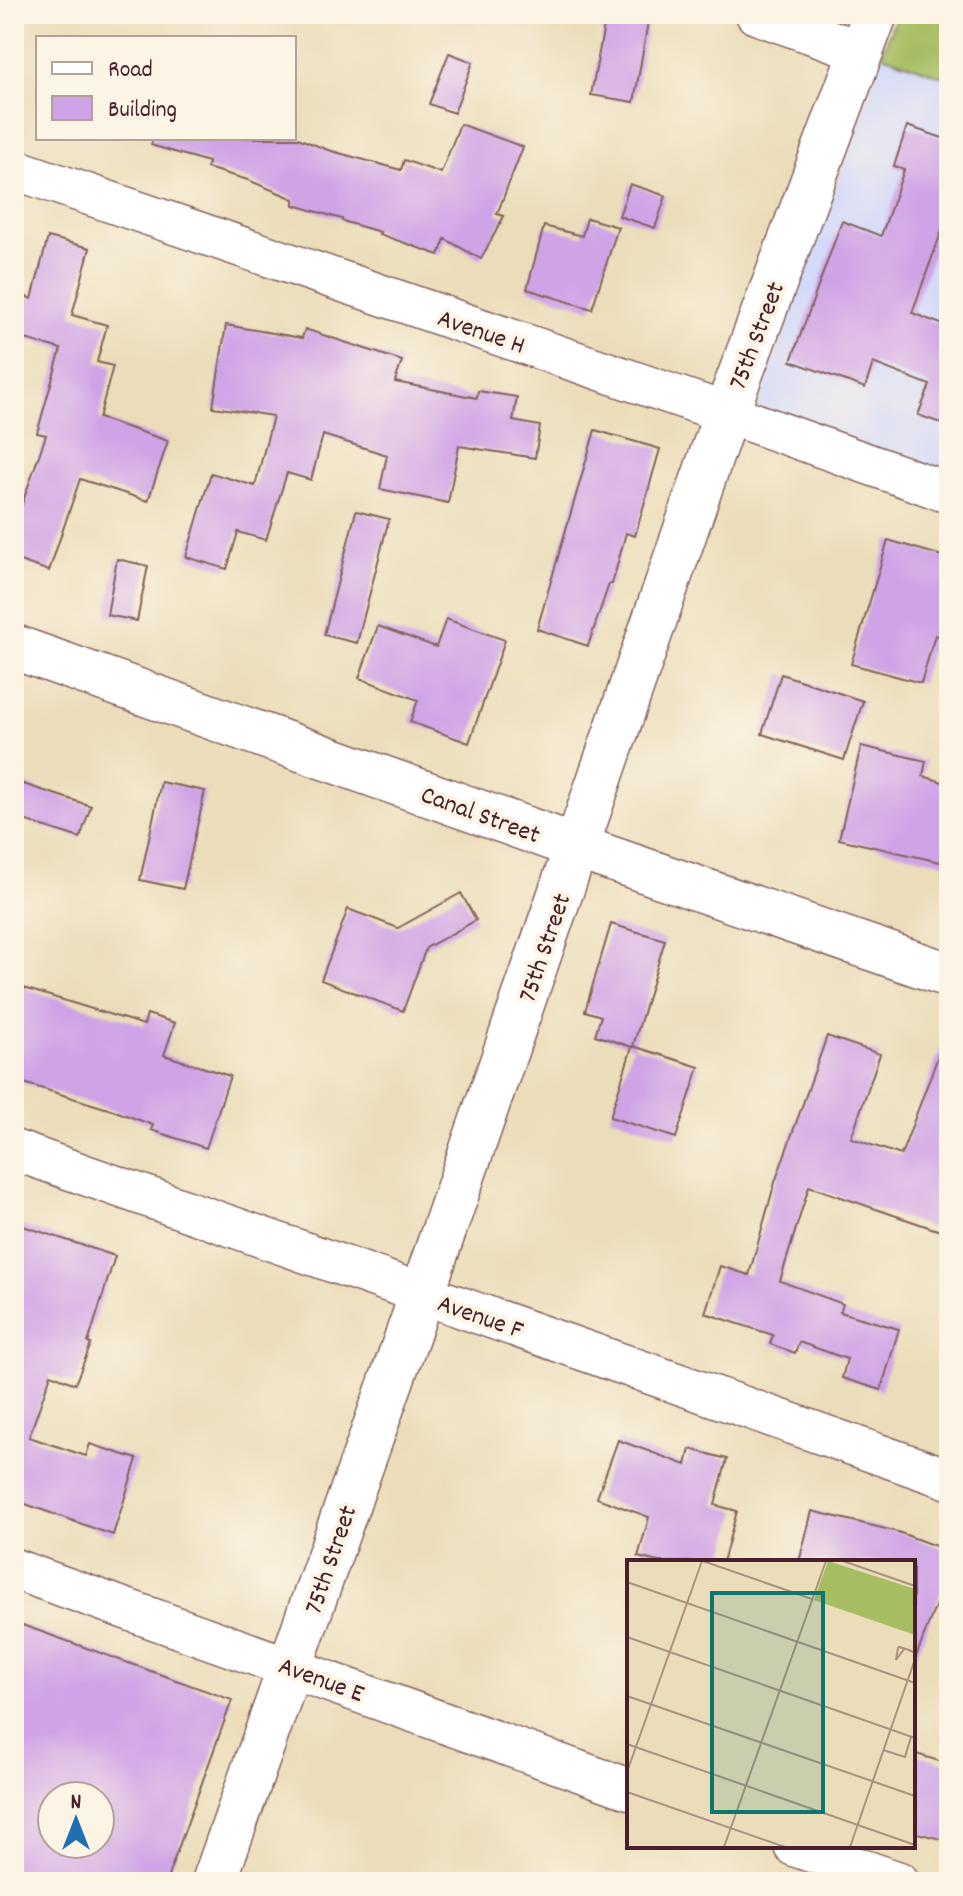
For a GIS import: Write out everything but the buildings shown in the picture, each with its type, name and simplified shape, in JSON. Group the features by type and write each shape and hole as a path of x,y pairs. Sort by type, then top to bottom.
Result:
{"main road":[{"name":"75th Street","path":"214,1882 292,1667 726,413 868,33"},
{"name":"Canal Street","path":"14,647 949,975"}],"street":[{"path":"756,14 868,33"},
{"name":"Avenue H","path":"14,169 726,413 949,493"},
{"name":"Avenue F","path":"14,1150 949,1479"},
{"name":"Avenue E","path":"14,1569 627,1788"},
{"path":"800,1848 899,1882"}],"shaded area":[{"path":"882,55 949,79 949,478 757,409"}],"green space":[{"path":"897,14 949,14 949,79 882,55"}]}
